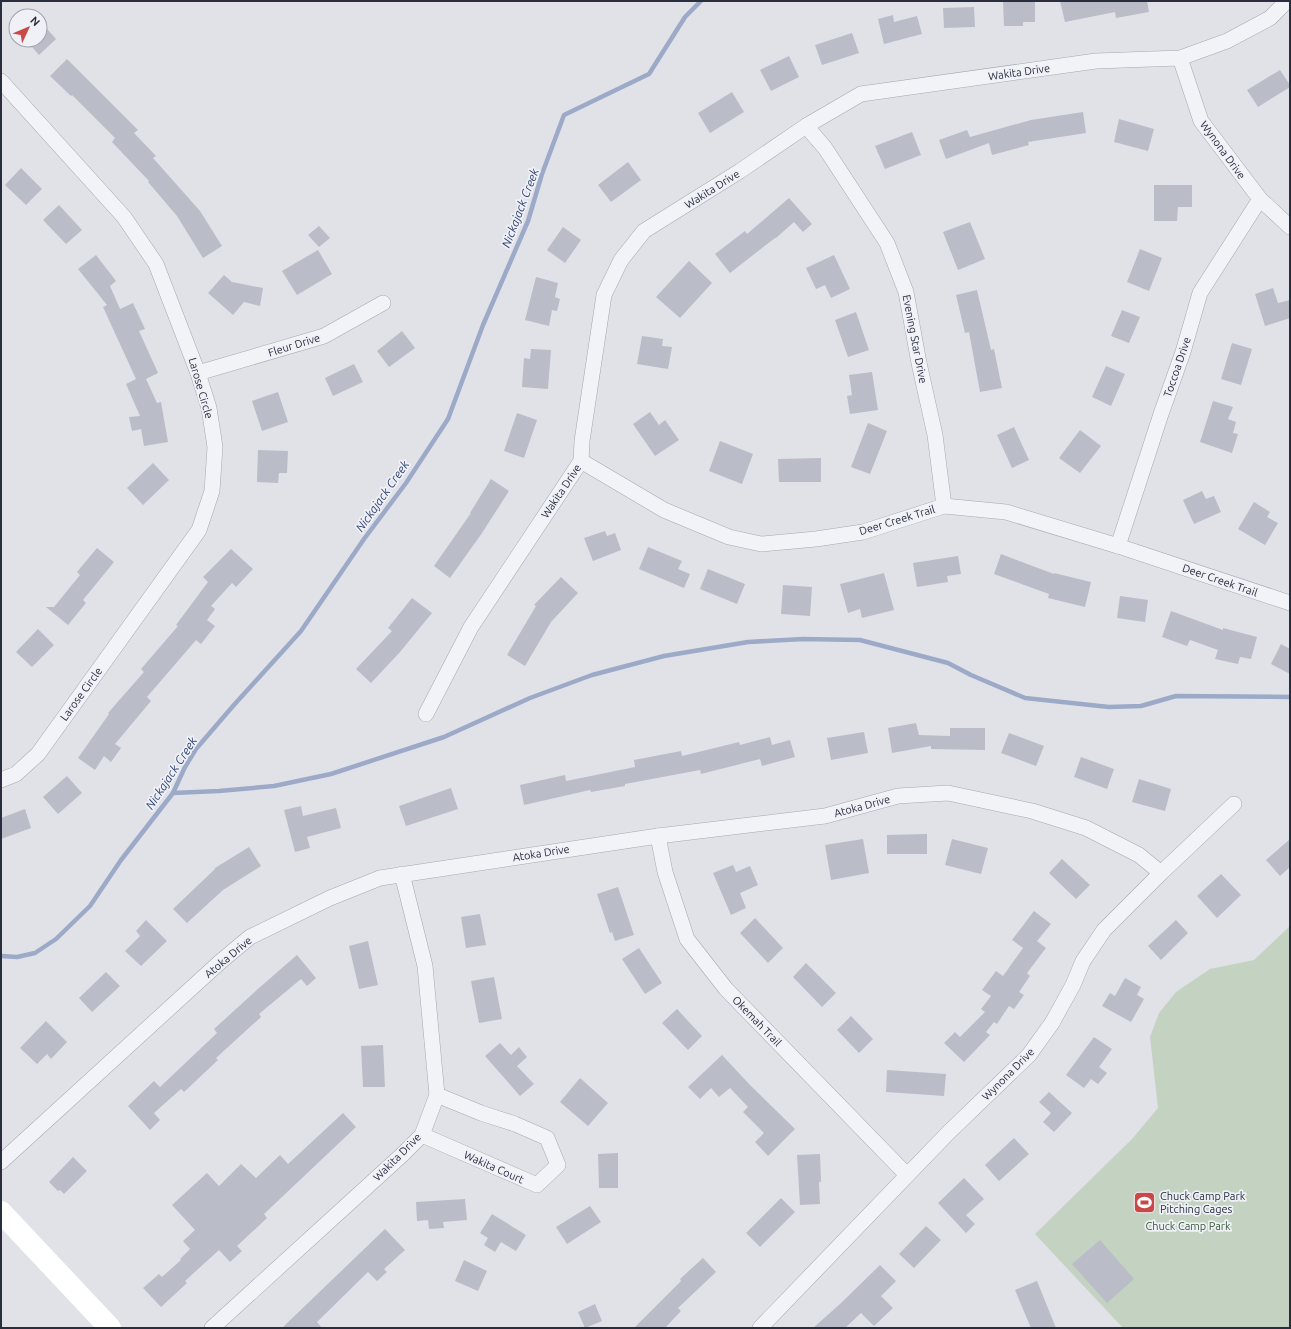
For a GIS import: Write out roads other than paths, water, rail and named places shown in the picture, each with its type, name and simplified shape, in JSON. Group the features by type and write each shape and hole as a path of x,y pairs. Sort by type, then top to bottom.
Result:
{"main road":[{"path":"1,1212 102,1325"}],"street":[{"name":"Wakita Drive","path":"426,714 470,627 581,461 582,441 604,295 621,260 644,231 740,171 806,126 862,94 1096,61 1180,58 1233,38 1270,18 1287,1"},
{"name":"Wynona Drive","path":"1180,58 1201,121 1260,199 1290,227"},
{"name":"Larose Circle","path":"1,81 124,217 156,264 198,373 209,408 215,447 212,491 199,530 38,754 16,774 1,780"},
{"name":"Evening Star Drive","path":"806,126 825,148 887,243 906,292 918,363 935,435 944,506"},
{"name":"Toccoa Drive","path":"1118,546 1183,352 1200,292 1260,199"},
{"name":"Fleur Drive","path":"198,373 324,336 383,302"},
{"name":"Deer Creek Trail","path":"581,461 664,510 729,537 761,544 816,539 863,532 944,506 1006,512 1118,546 1290,603"},
{"name":"Atoka Drive","path":"1,1162 220,962 250,937 330,898 380,878 658,836 825,816 898,796 948,793 1032,811 1086,828 1139,855 1161,873"},
{"name":"Wynona Drive","path":"760,1328 948,1133 1029,1055 1052,1023 1073,985 1083,961 1104,930 1161,873 1234,804"},
{"name":"Okemah Trail","path":"658,836 665,872 687,939 726,989 907,1175"},
{"name":"Wakita Drive","path":"212,1328 404,1154 422,1135 437,1095 425,966 402,874"},
{"name":"Wakita Court","path":"422,1135 537,1185 558,1165 547,1138 516,1124 481,1113 437,1095"}],"waterway":[{"name":"Nickajack Creek","path":"1,956 17,957 35,953 56,939 90,906 121,860 173,793 185,767 196,749 301,631 364,539 406,483 448,419 483,325 528,221 542,174 564,115 649,74 685,17 701,1"},
{"path":"173,793 274,786 331,774 444,737 530,698 592,675 664,656 748,642 803,639 860,640 948,663 971,675 1025,698 1109,707 1141,706 1176,696 1290,697"}],"place":[{"name":"Chuck Camp Park Pitching Cages","path":"1145,1202"}],"park label":[{"name":"Chuck Camp Park","path":"1188,1226"}]}
